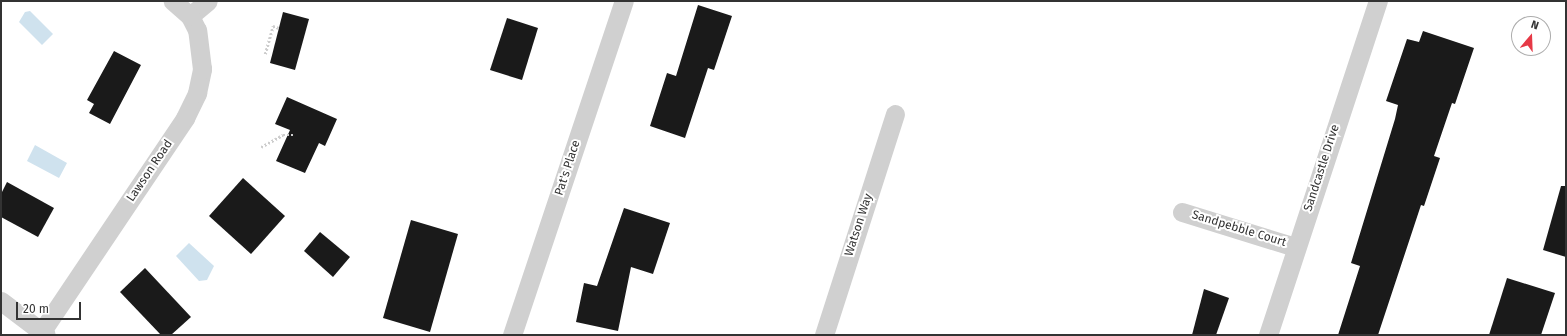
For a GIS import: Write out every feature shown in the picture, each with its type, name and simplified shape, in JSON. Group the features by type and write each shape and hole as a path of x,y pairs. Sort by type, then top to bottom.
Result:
{"street":[{"name":"Lawson Road","path":"44,333 185,118 198,93 202,69 200,47 190,16 174,1"},
{"path":"190,16 208,1"},
{"name":"Pat's Place","path":"512,335 624,1"},
{"name":"Sandcastle Drive","path":"1268,335 1295,247 1378,1"},
{"name":"Watson Way","path":"824,335 895,114"},
{"name":"Sandpebble Court","path":"1182,212 1295,247"},
{"path":"1,301 44,333"}],"path":[{"path":"265,54 273,26 279,28"},
{"path":"261,147 283,135 293,134"}],"water":[{"path":"30,11 53,34 42,45 19,22 25,12"},
{"path":"35,145 67,163 59,178 27,161"},
{"path":"189,243 214,266 207,280 199,281 176,256"}],"building":[{"path":"698,5 732,16 714,70 708,68 685,138 650,126 667,73 676,76"},
{"path":"283,12 309,19 295,70 270,63"},
{"path":"507,18 538,28 522,80 490,70"},
{"path":"1423,31 1474,48 1455,104 1452,103 1434,156 1440,158 1424,206 1421,205 1378,335 1338,335 1360,266 1351,263 1398,105 1386,101 1407,39 1419,42"},
{"path":"114,51 141,65 110,124 89,113 94,104 87,100"},
{"path":"287,97 337,119 325,146 319,143 305,173 276,161 290,130 275,124"},
{"path":"243,178 285,216 251,254 209,216"},
{"path":"7,182 54,208 38,237 1,217 1,194"},
{"path":"1561,186 1566,186 1566,257 1543,250"},
{"path":"624,208 670,223 653,274 631,267 618,331 576,322 584,283 597,286"},
{"path":"411,220 458,234 430,332 383,318"},
{"path":"320,232 350,257 333,277 304,251"},
{"path":"145,268 191,317 171,335 161,335 120,292"},
{"path":"1507,278 1555,293 1541,335 1489,335"},
{"path":"1204,289 1229,298 1216,335 1192,335"}]}
